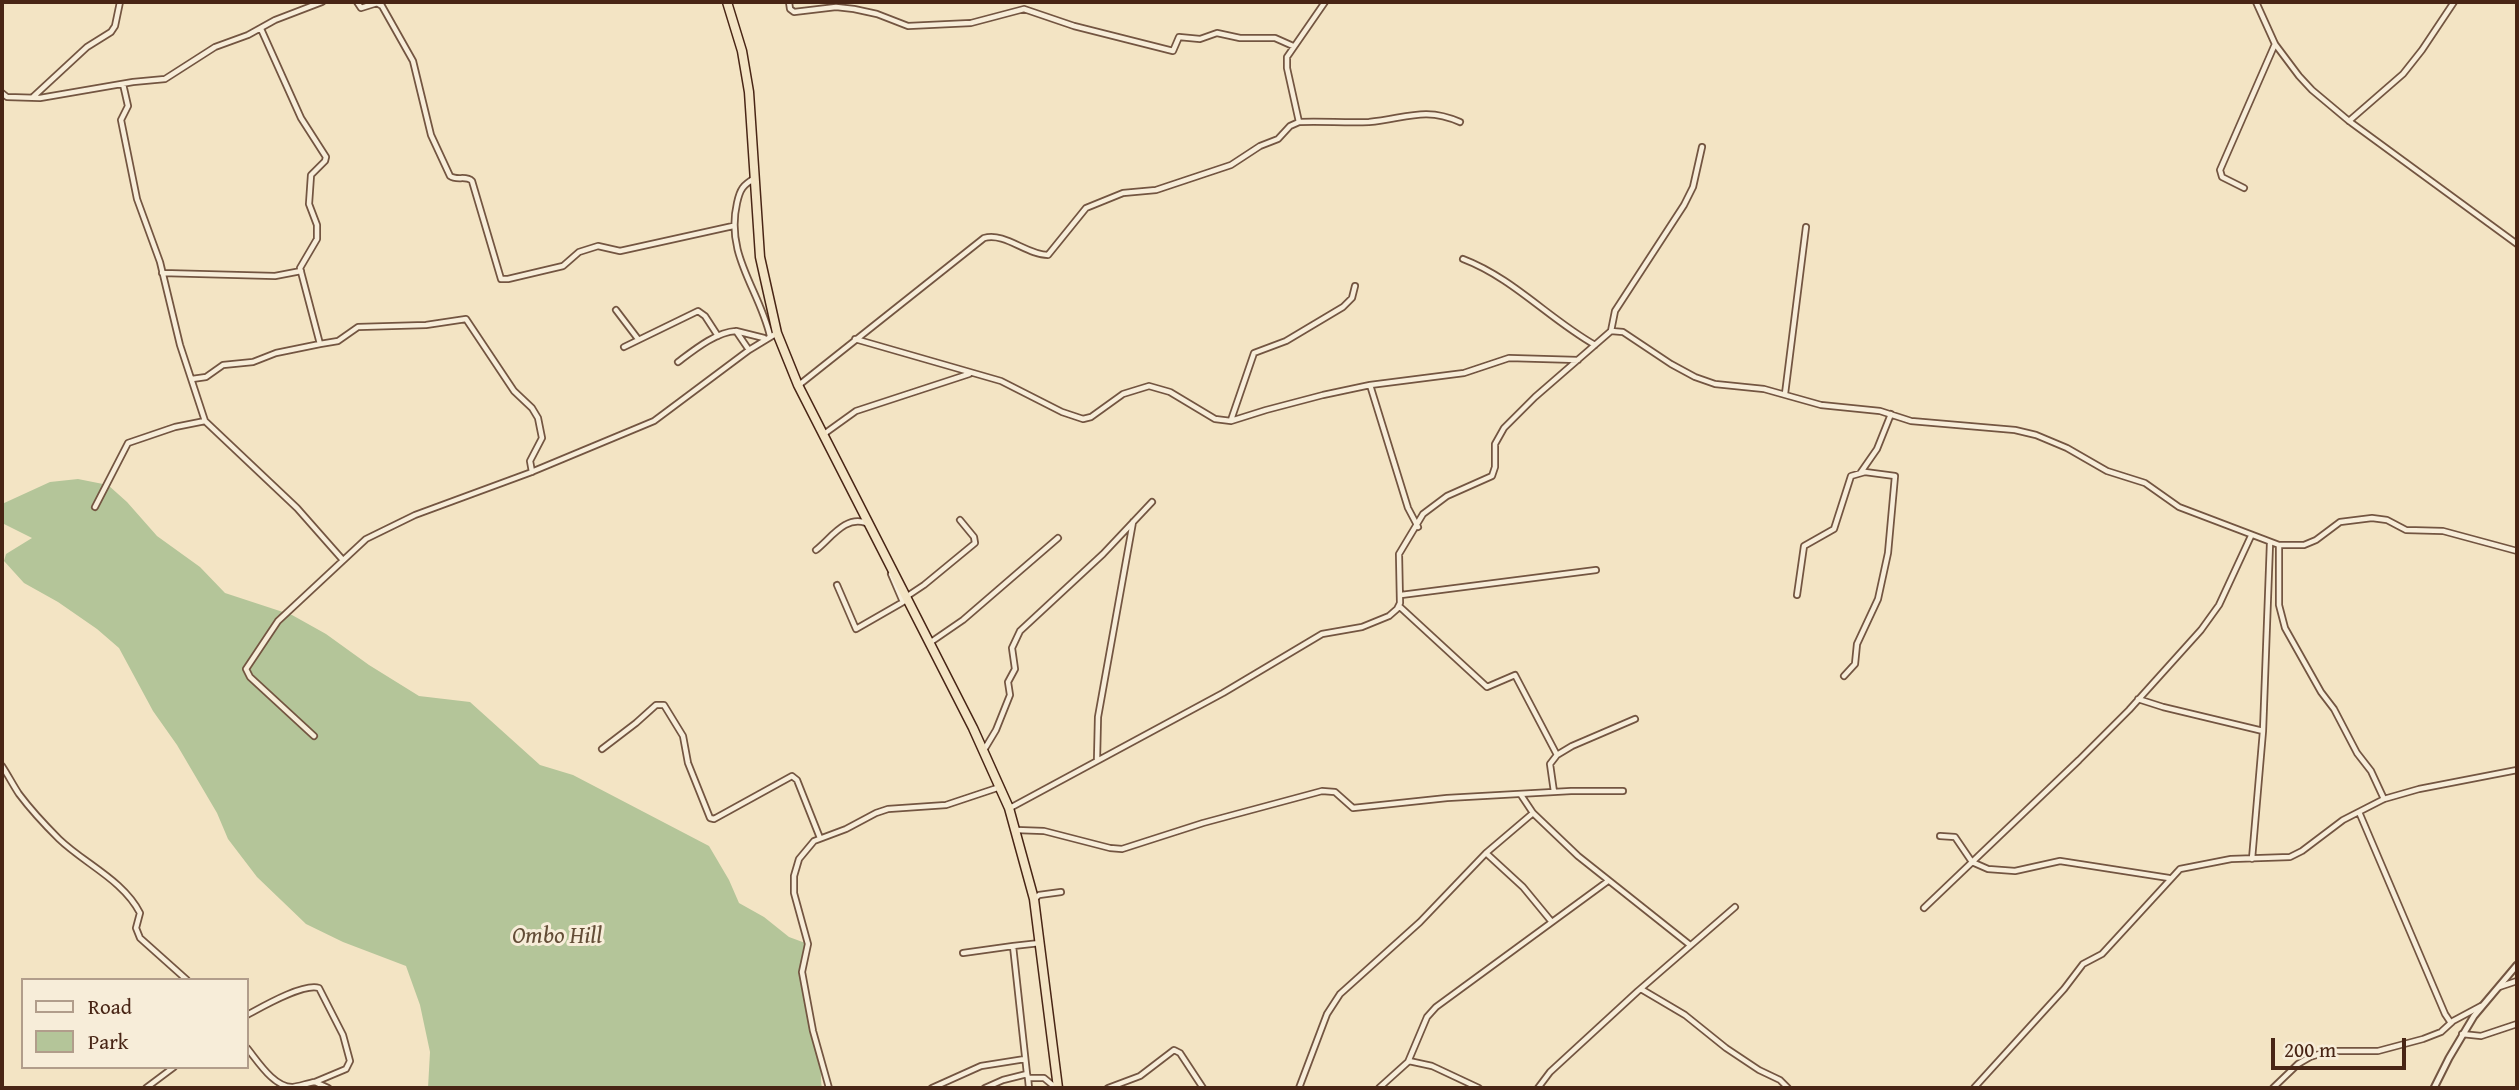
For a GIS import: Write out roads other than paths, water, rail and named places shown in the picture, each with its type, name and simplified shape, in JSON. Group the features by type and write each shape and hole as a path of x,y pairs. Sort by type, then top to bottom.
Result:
{"highway":[{"path":"728,2 746,72 753,126 758,240 771,336 984,750 1009,808 1034,899 1057,1088"}],"street":[{"path":"32,97 87,47 111,32 115,26 120,2"},
{"path":"2,93 7,97 32,97 165,79 215,47 322,2"},
{"path":"357,2 363,8 380,4 406,44 413,61 432,140 450,176 472,181 501,279 563,266 579,252 600,245 620,251 733,226"},
{"path":"789,2 790,9 794,12 836,7 854,9 877,14 908,26 971,23 1024,9 1074,26 1173,51 1179,37 1200,39 1214,33 1275,38 1293,46"},
{"path":"1299,122 1287,66 1293,46 1325,2"},
{"path":"2256,2 2275,44 2312,90 2349,121 2517,244"},
{"path":"2349,121 2403,74 2423,50 2454,2"},
{"path":"261,29 301,118 326,158 311,175 309,204 317,222 318,234 316,243 301,265 320,344"},
{"path":"2244,188 2222,177 2220,170 2275,44"},
{"path":"123,84 128,106 121,119 137,199 152,237 180,345 205,421 297,508 342,559"},
{"path":"798,385 984,238 994,237 1034,253 1048,255 1086,208 1118,194 1156,190 1231,165 1260,146 1278,139 1299,122 1369,122 1419,113 1442,115 1460,122"},
{"path":"1009,808 1223,693 1322,634 1372,624 1389,616 1399,606 1401,594 1399,555 1418,527 1423,514 1439,501 1492,476 1495,467 1495,444 1511,419 1611,331 1615,311 1689,196 1702,147"},
{"path":"755,178 741,187 733,226 744,274 771,336"},
{"path":"1785,394 1806,227"},
{"path":"1464,259 1510,282 1555,318 1595,345"},
{"path":"162,273 275,276 301,271"},
{"path":"1231,421 1254,353 1286,341 1343,307 1352,298 1355,286"},
{"path":"616,310 638,339"},
{"path":"624,347 698,311 705,316 718,336"},
{"path":"192,379 206,377 223,365 249,363 276,353 338,341 358,327 426,326 466,319 514,391 532,408 538,418 542,438 531,458 532,472"},
{"path":"678,362 718,336 736,331 771,336"},
{"path":"736,331 749,349"},
{"path":"1611,331 1629,335 1671,365 1701,380 1785,394 1821,405 1867,409 1919,422 2015,430 2036,435 2067,448 2106,471 2145,483 2179,507 2278,545 2304,545 2316,540 2335,524 2349,519 2372,518 2388,520 2406,530 2443,531 2517,551"},
{"path":"314,736 248,674 246,669 272,628 342,559 383,529 532,472 659,418 749,349 771,336"},
{"path":"855,340 1013,386 1052,408 1079,419 1091,417 1123,394 1154,386 1178,396 1215,419 1231,421 1370,385 1464,373 1516,357 1578,360"},
{"path":"823,434 856,411 969,374"},
{"path":"1370,385 1408,508 1418,527"},
{"path":"1860,472 1877,449 1891,414"},
{"path":"95,507 128,443 205,421"},
{"path":"1797,595 1803,547 1810,540 1834,529 1852,475 1860,472 1892,474 1896,480 1888,553 1878,599 1857,644 1855,664 1844,676"},
{"path":"984,750 1009,696 1008,682 1015,669 1012,648 1020,631 1103,554 1152,502"},
{"path":"816,550 845,524 858,520 870,525 902,603 856,629 837,585"},
{"path":"905,598 925,585 975,543 974,537 960,520"},
{"path":"1097,760 1098,717 1133,522"},
{"path":"1924,908 2079,760 2138,699 2215,612 2251,536"},
{"path":"930,643 952,629 1058,538"},
{"path":"2252,859 2263,731 2270,542"},
{"path":"2278,545 2279,605 2285,628 2356,751 2371,771 2384,799"},
{"path":"1401,594 1597,570"},
{"path":"1399,606 1487,687 1515,675 1558,755"},
{"path":"2138,699 2263,731"},
{"path":"602,749 656,705 664,705 682,736 688,763 710,818 714,819 792,776 797,780 820,838"},
{"path":"1554,792 1550,764 1558,755 1572,746 1636,719"},
{"path":"2,766 20,795 62,842 125,893 140,914 136,928 140,938 185,978"},
{"path":"1974,1088 2064,989 2083,964 2102,954 2180,869 2231,859 2279,859 2296,855 2332,827 2384,799 2419,789 2517,770"},
{"path":"829,1088 802,972 808,944 793,885 799,859 809,846 820,838 846,829 881,811 946,805 1000,787"},
{"path":"1016,830 1055,833 1122,849 1203,823 1322,791 1335,792 1353,808 1423,800 1554,792 1623,791"},
{"path":"1520,795 1533,813 1578,856 1690,945"},
{"path":"2359,811 2451,1023"},
{"path":"1299,1088 1327,1014 1340,994 1420,922 1486,853 1533,813"},
{"path":"1940,836 1955,837 1972,862 1988,869 2025,870 2060,860 2169,878"},
{"path":"1486,853 1524,887 1552,921"},
{"path":"1379,1088 1408,1062 1422,1027 1432,1011 1608,881"},
{"path":"1034,899 1039,895 1061,892"},
{"path":"1538,1088 1550,1073 1641,989 1735,907"},
{"path":"963,953 1040,943"},
{"path":"1013,946 1029,1088"},
{"path":"2434,1088 2462,1034 2481,1006 2517,965"},
{"path":"2499,987 2517,981"},
{"path":"248,1015 288,995 313,986 319,988 342,1035 350,1061 346,1069 315,1082 293,1087 274,1079 248,1049"},
{"path":"1641,989 1692,1020 1726,1048 1759,1070 1780,1080 1788,1088"},
{"path":"2273,1088 2298,1064 2318,1054 2329,1051 2378,1051 2436,1035 2481,1006"},
{"path":"2462,1034 2481,1035 2517,1024"},
{"path":"1108,1088 1142,1075 1174,1050 1180,1053 1203,1088"},
{"path":"932,1088 981,1066 1025,1059"},
{"path":"1408,1062 1432,1066 1479,1088"},
{"path":"146,1088 171,1069"},
{"path":"985,1088 1003,1080 1027,1076 1044,1078 1057,1088"},
{"path":"315,1082 328,1088"}],"park label":[{"name":"Ombo Hill","path":"557,937"}]}
